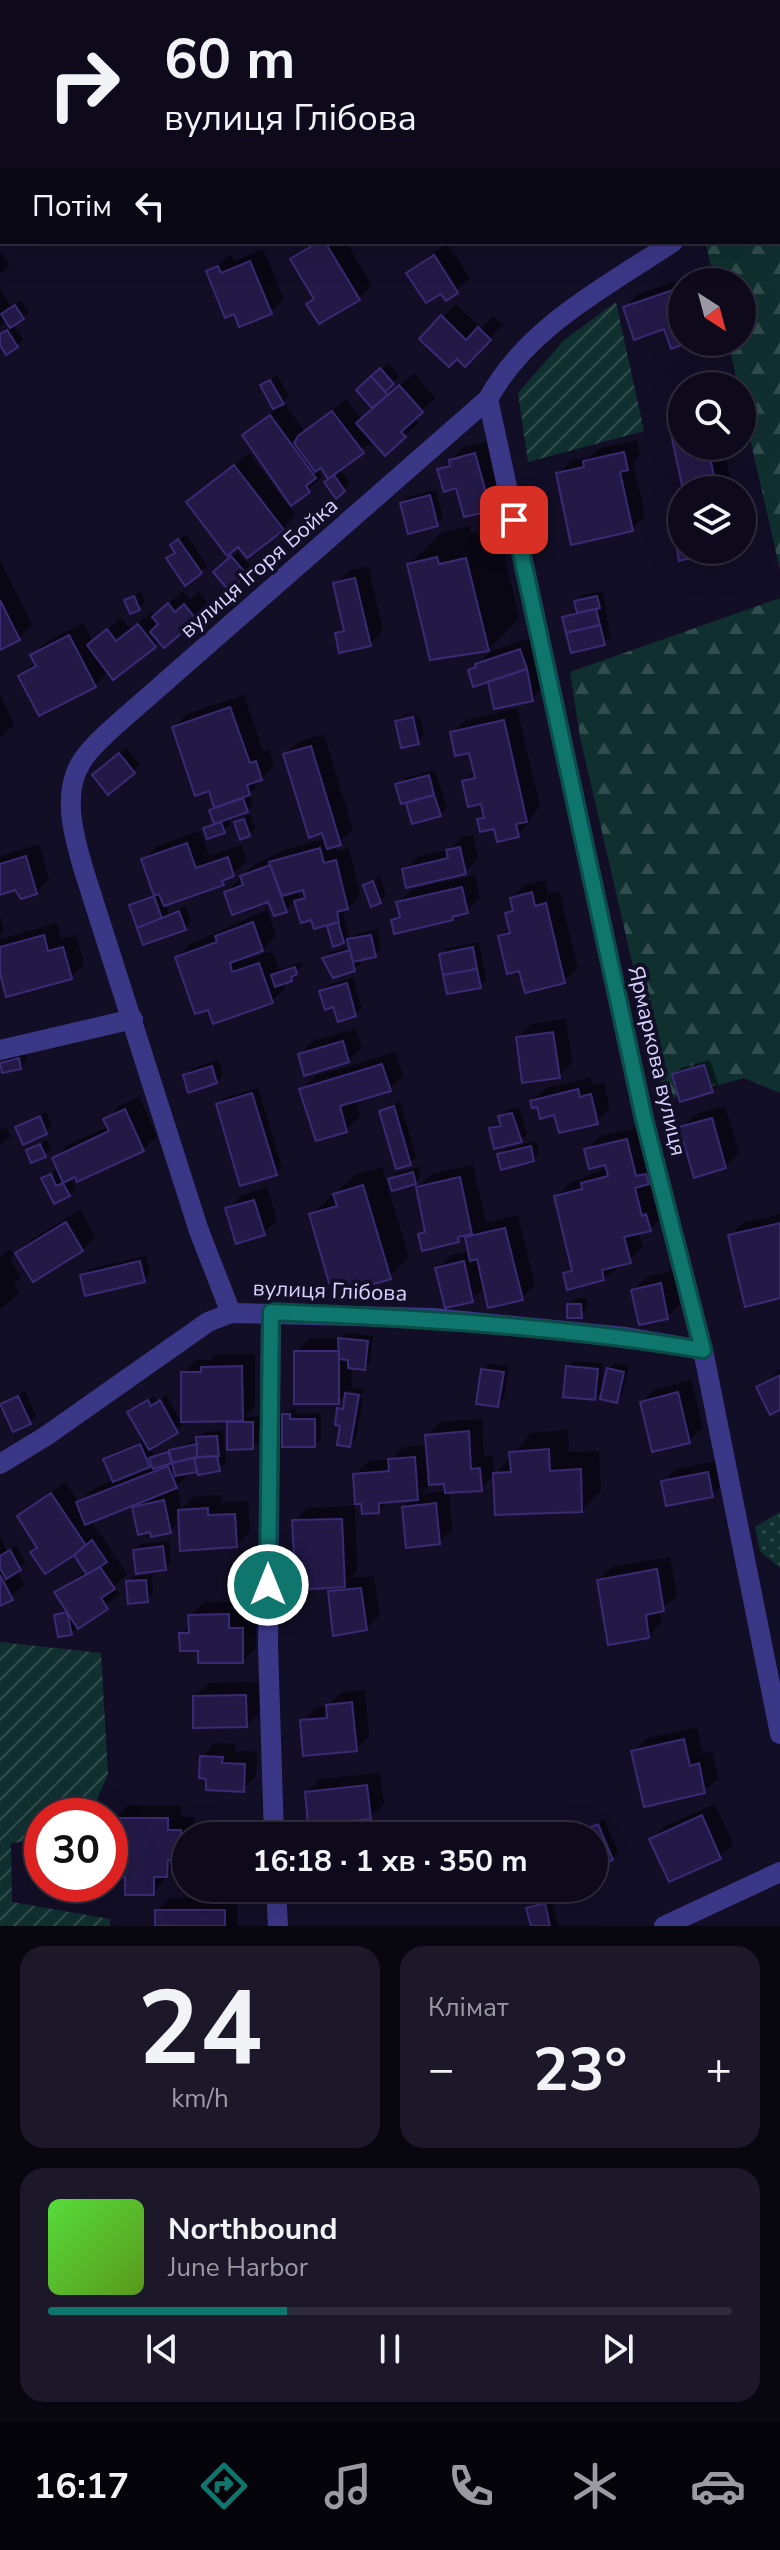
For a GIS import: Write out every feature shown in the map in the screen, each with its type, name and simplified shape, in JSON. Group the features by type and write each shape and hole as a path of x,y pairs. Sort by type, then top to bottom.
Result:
{"street":[{"name":"вулиця Ігоря Бойка","path":"231,1313 199,1231 73,830 73,788 82,760 117,724 488,399 505,368 556,320 670,244"},
{"name":"Ярмаркова вулиця","path":"488,399 644,1119 703,1350 780,1734"},
{"path":"0,1050 133,1019"},
{"path":"271,1312 268,1646 274,1822"},
{"name":"вулиця Глібова","path":"0,1464 46,1436 208,1322 231,1313 433,1318 626,1337 703,1350"},
{"path":"664,1926 780,1872"},
{"path":"277,1902 278,1926"}],"green space":[{"path":"706,244 780,244 780,570 755,460 756,372 735,372 731,356 756,356 756,268 712,268"},
{"path":"616,302 644,431 528,462 518,393 564,340"},
{"path":"780,598 780,1093 744,1078 664,1100 580,737 570,672"},
{"path":"780,1512 780,1568 760,1551 755,1527"},
{"path":"0,1642 101,1653 108,1774 98,1798 24,1798 24,1842 11,1843 12,1902 110,1919 110,1926 0,1926"}],"building":[{"path":"315,244 326,244 360,300 319,324 306,304 314,299 290,259"},
{"path":"434,255 458,293 446,301 441,294 426,303 406,273"},
{"path":"250,261 272,314 239,327 234,314 225,318 206,271 218,266 221,273"},
{"path":"668,292 668,340 664,329 634,340 623,307"},
{"path":"15,305 24,319 10,328 1,314"},
{"path":"441,315 466,340 478,327 491,340 465,367 457,359 449,367 419,339"},
{"path":"7,330 18,347 6,355 0,345 0,334"},
{"path":"380,368 394,384 385,392 371,376"},
{"path":"371,376 388,395 372,408 356,390"},
{"path":"270,380 284,404 273,409 260,385"},
{"path":"399,385 423,412 401,432 406,437 385,456 356,423"},
{"path":"332,411 364,453 328,479 321,468 315,472 294,443 298,436"},
{"path":"270,415 316,478 306,486 310,492 291,506 242,435"},
{"path":"624,452 628,470 620,472 633,531 571,545 556,473 584,467 583,461"},
{"path":"475,453 491,511 464,517 456,488 444,492 437,469 450,466 449,460"},
{"path":"677,460 711,460 714,476 680,476"},
{"path":"234,465 284,530 247,558 238,547 227,556 186,502"},
{"path":"334,475 345,491 336,499 324,482"},
{"path":"430,495 438,526 408,534 400,503"},
{"path":"178,539 202,573 185,586 166,558 175,553 170,545"},
{"path":"231,556 247,575 229,591 213,572"},
{"path":"437,557 439,564 466,558 489,651 430,660 407,564"},
{"path":"355,578 371,646 339,653 335,633 344,631 333,583"},
{"path":"134,596 140,610 130,614 124,600"},
{"path":"597,596 600,608 577,613 574,601"},
{"path":"0,600 20,640 0,650"},
{"path":"168,603 175,612 184,604 197,620 164,648 150,632 158,624 152,617"},
{"path":"596,609 600,625 566,633 562,617"},
{"path":"138,624 156,647 113,680 87,645 107,629 116,641"},
{"path":"600,625 605,645 571,653 566,633"},
{"path":"69,635 96,687 39,716 18,676 36,666 30,655"},
{"path":"520,649 527,669 473,687 468,670 476,667 475,664"},
{"path":"527,669 533,701 494,709 488,682"},
{"path":"230,707 250,763 256,761 262,780 247,785 250,795 214,808 209,791 195,796 172,727"},
{"path":"413,717 419,744 401,748 395,721"},
{"path":"504,720 527,822 516,824 519,837 497,842 494,829 480,832 477,819 484,818 481,804 468,807 462,781 475,778 469,753 455,756 450,732"},
{"path":"311,746 341,845 327,849 322,833 309,838 283,754"},
{"path":"119,753 135,773 108,795 92,775"},
{"path":"429,775 434,795 401,804 395,784"},
{"path":"434,795 441,816 412,824 406,803"},
{"path":"243,798 248,812 214,824 209,810"},
{"path":"244,819 250,836 240,840 234,822"},
{"path":"221,822 225,833 207,839 203,828"},
{"path":"187,843 196,868 228,857 234,876 222,881 224,885 164,906 159,894 154,896 141,859"},
{"path":"460,847 466,874 406,888 402,869 448,858 446,850"},
{"path":"320,848 324,863 336,860 348,909 337,912 339,922 314,929 311,920 301,923 294,901 305,898 303,890 282,896 269,862"},
{"path":"26,856 37,894 21,899 15,890 0,895 0,864"},
{"path":"270,865 287,912 274,916 268,902 232,915 224,892 243,885 240,876"},
{"path":"373,881 381,903 371,907 363,885"},
{"path":"462,887 468,913 452,917 453,920 394,934 391,920 400,917 396,902"},
{"path":"532,892 535,906 546,903 565,983 525,993 519,971 507,974 498,936 510,933 505,913 513,911 510,898"},
{"path":"154,896 162,919 137,928 129,905"},
{"path":"179,911 186,930 143,945 137,928"},
{"path":"253,922 263,951 230,963 232,972 259,963 273,1003 213,1024 208,1010 195,1014 175,957 217,942 215,936"},
{"path":"338,922 344,943 333,947 327,926"},
{"path":"44,935 48,951 63,947 72,979 6,997 0,973 0,947"},
{"path":"371,935 376,957 352,962 347,939"},
{"path":"473,947 477,969 443,975 439,954"},
{"path":"350,950 355,971 333,978 322,958"},
{"path":"295,967 297,974 291,977 292,981 275,987 271,975"},
{"path":"477,969 481,988 447,994 443,975"},
{"path":"347,983 356,1016 338,1022 333,1007 325,1010 319,991"},
{"path":"553,1032 560,1078 522,1083 516,1037"},
{"path":"343,1041 349,1062 304,1076 298,1054"},
{"path":"19,1058 21,1069 2,1073 0,1063"},
{"path":"382,1064 391,1091 340,1106 347,1132 316,1141 299,1089"},
{"path":"704,1065 713,1092 680,1102 672,1074"},
{"path":"212,1066 217,1083 188,1093 183,1075"},
{"path":"578,1089 580,1097 591,1094 598,1124 559,1133 554,1115 540,1119 537,1107 532,1108 530,1101"},
{"path":"252,1093 277,1175 240,1186 216,1104"},
{"path":"394,1106 411,1165 396,1169 379,1111"},
{"path":"125,1109 144,1151 77,1182 75,1177 63,1183 52,1158 109,1131 103,1119"},
{"path":"512,1113 522,1142 494,1149 489,1128 501,1126 498,1116"},
{"path":"40,1116 47,1134 23,1145 15,1127"},
{"path":"712,1118 726,1168 694,1178 679,1127"},
{"path":"627,1139 636,1176 646,1174 649,1184 635,1188 642,1216 646,1214 651,1231 624,1237 631,1263 602,1270 604,1280 567,1290 563,1273 572,1271 554,1196 582,1189 581,1183 608,1176 605,1165 589,1169 584,1149"},
{"path":"40,1144 46,1157 31,1163 26,1150"},
{"path":"531,1146 534,1161 501,1170 497,1154"},
{"path":"413,1172 416,1184 392,1191 388,1179"},
{"path":"51,1174 56,1186 63,1183 70,1196 54,1204 41,1178"},
{"path":"460,1177 472,1234 458,1237 459,1242 422,1251 418,1234 425,1232 416,1187"},
{"path":"363,1185 391,1279 343,1293 339,1280 329,1283 309,1214 337,1206 333,1194"},
{"path":"254,1200 265,1235 236,1244 225,1208"},
{"path":"66,1222 83,1251 33,1282 15,1253"},
{"path":"780,1223 780,1298 745,1307 728,1235"},
{"path":"505,1228 523,1300 488,1308 477,1259 470,1261 465,1237"},
{"path":"140,1261 145,1282 85,1296 80,1275"},
{"path":"464,1261 473,1302 445,1308 435,1268"},
{"path":"661,1283 668,1319 639,1325 631,1290"},
{"path":"567,1304 581,1304 582,1318 567,1318"},
{"path":"338,1338 368,1341 365,1370 348,1368 348,1360 339,1359"},
{"path":"294,1351 339,1351 339,1404 294,1404"},
{"path":"242,1366 243,1421 181,1422 181,1372 201,1372 201,1367"},
{"path":"566,1366 598,1369 595,1400 563,1397"},
{"path":"607,1368 624,1372 617,1403 600,1399"},
{"path":"481,1369 504,1372 498,1407 476,1404"},
{"path":"780,1375 780,1410 770,1415 756,1387"},
{"path":"678,1392 690,1443 652,1452 640,1402"},
{"path":"345,1393 359,1395 350,1447 337,1445 340,1426 335,1425 337,1408 343,1409"},
{"path":"18,1396 31,1424 13,1432 0,1404"},
{"path":"148,1400 151,1406 160,1400 178,1433 149,1450 127,1412"},
{"path":"282,1414 290,1414 290,1419 315,1419 315,1447 282,1447"},
{"path":"227,1422 253,1422 253,1449 227,1450"},
{"path":"469,1431 471,1469 480,1468 482,1491 445,1493 444,1484 429,1485 425,1435"},
{"path":"217,1436 219,1456 197,1457 196,1437"},
{"path":"140,1444 150,1467 113,1482 103,1459"},
{"path":"197,1444 197,1457 172,1463 169,1450"},
{"path":"549,1449 550,1471 581,1469 582,1512 495,1515 493,1473 511,1472 509,1452"},
{"path":"168,1452 172,1463 153,1469 149,1458"},
{"path":"217,1456 220,1471 198,1475 194,1458"},
{"path":"415,1457 418,1500 379,1503 379,1513 362,1514 361,1504 355,1504 353,1474 389,1471 388,1459"},
{"path":"194,1458 197,1472 175,1476 172,1463"},
{"path":"168,1466 177,1488 85,1525 76,1502"},
{"path":"708,1472 713,1497 666,1506 661,1481"},
{"path":"51,1493 87,1547 45,1574 30,1552 37,1548 17,1516"},
{"path":"164,1500 171,1533 151,1537 150,1532 138,1535 132,1507"},
{"path":"436,1503 440,1544 406,1548 402,1507"},
{"path":"208,1508 208,1515 235,1514 237,1547 180,1551 178,1510"},
{"path":"342,1519 345,1587 296,1590 292,1520"},
{"path":"92,1540 107,1562 87,1575 74,1555"},
{"path":"163,1546 166,1570 136,1574 133,1550"},
{"path":"10,1550 21,1570 6,1579 0,1568 0,1556"},
{"path":"100,1567 115,1589 101,1598 108,1609 78,1629 54,1592"},
{"path":"657,1569 664,1611 646,1615 649,1638 608,1645 597,1580"},
{"path":"0,1575 13,1600 0,1606"},
{"path":"146,1580 148,1602 128,1604 126,1581"},
{"path":"361,1588 367,1630 333,1636 328,1591"},
{"path":"67,1612 72,1635 58,1637 54,1615"},
{"path":"229,1614 229,1628 243,1628 243,1663 198,1663 198,1651 180,1651 179,1633 189,1633 188,1615"},
{"path":"246,1695 247,1727 193,1728 193,1696"},
{"path":"352,1702 357,1751 303,1756 300,1720 327,1718 326,1705"},
{"path":"684,1739 690,1766 699,1763 705,1793 644,1807 631,1751"},
{"path":"200,1756 223,1757 222,1763 245,1764 244,1792 206,1790 206,1779 199,1778"},
{"path":"367,1785 371,1819 308,1822 305,1792"},
{"path":"702,1815 721,1859 669,1882 649,1839"},
{"path":"128,1818 168,1818 168,1830 172,1830 172,1860 168,1860 167,1877 154,1877 154,1895 128,1895"},
{"path":"545,1903 550,1926 531,1926 526,1908"},
{"path":"155,1910 225,1910 225,1926 155,1926"}],"route":[{"path":"268,1585 271,1312 433,1318 626,1337 703,1350 644,1119 514,520"}]}
